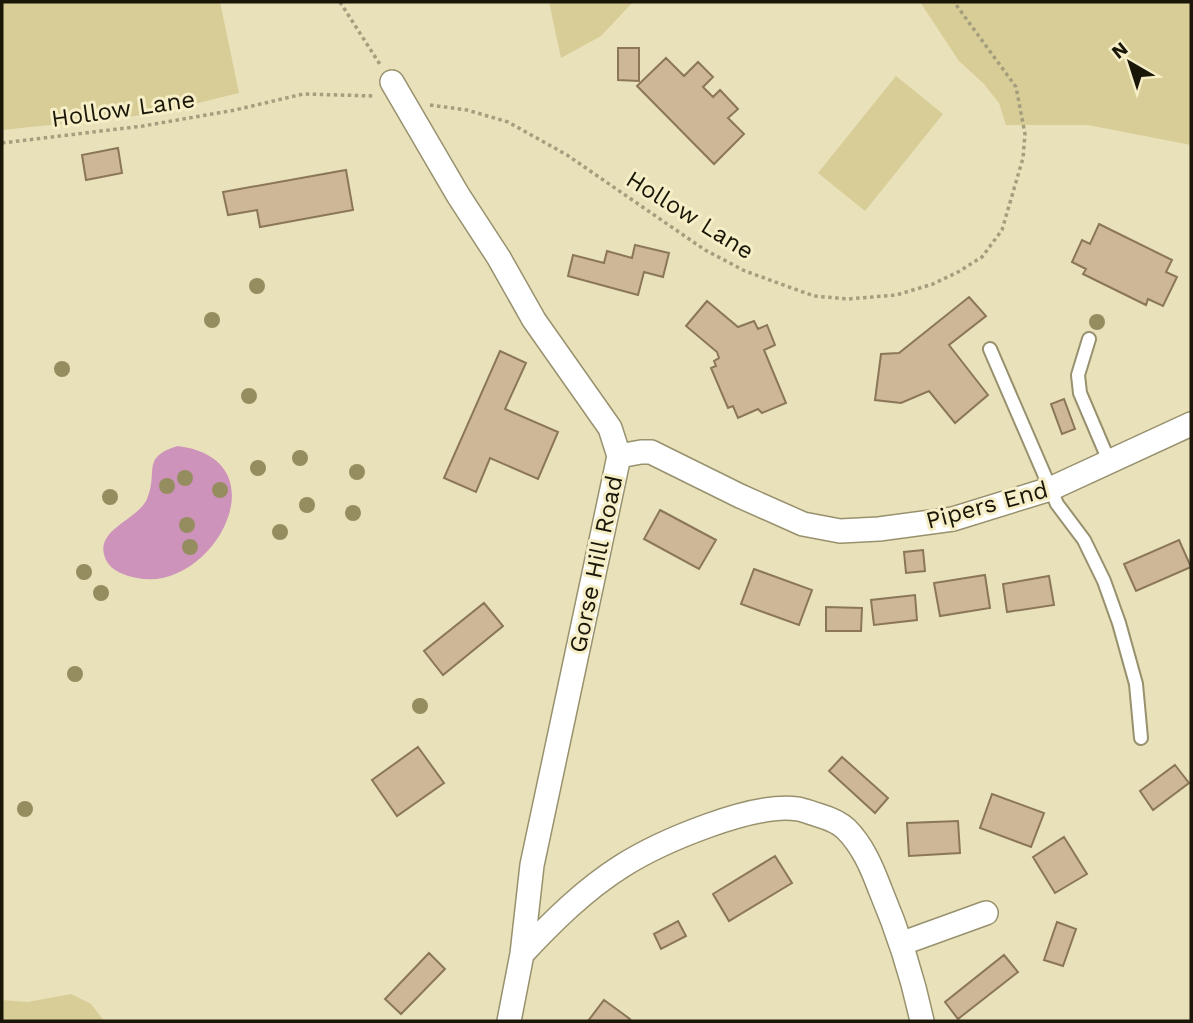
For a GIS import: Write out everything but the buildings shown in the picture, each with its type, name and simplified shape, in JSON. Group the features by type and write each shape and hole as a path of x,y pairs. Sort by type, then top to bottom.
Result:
{"street":[{"name":"Gorse Hill Road","path":"383,89 458,195 499,258 534,320 610,428 619,456 532,865 522,954 509,1021"},
{"name":"Pipers End","path":"619,456 651,452 803,524 840,531 879,529 953,519 1050,489 1191,424"},
{"path":"522,954 554,920 632,860 703,827 745,814 798,809 829,819 845,828 868,859 903,943 922,1021"},
{"path":"903,943 986,913"}],"lane":[{"path":"1089,339 1078,375 1080,393 1110,461"},
{"path":"989,349 1057,504 1094,558 1116,613 1136,684 1141,738"}],"path":[{"path":"340,2 383,89"},
{"name":"Hollow Lane","path":"436,106 467,110 508,122 567,155 705,250 745,271 814,296 848,299 896,295 933,284 982,257 1002,230 1023,158 1025,134 1016,87 954,2"},
{"name":"Hollow Lane","path":"2,143 143,126 235,110 303,94 383,89"}],"shaded area":[{"path":"2,2 220,2 239,93 153,114 2,130"},
{"path":"549,2 633,2 601,36 561,58"},
{"path":"920,2 1191,2 1191,145 1088,125 1006,125 999,103 984,84 959,61"},
{"path":"896,76 943,114 865,211 818,173"},
{"path":"178,446 210,456 227,475 232,498 226,523 211,547 190,566 165,577 128,576 111,567 106,560 103,550 105,541 110,533 142,507 147,499 155,460 166,450"},
{"path":"71,994 91,1004 104,1021 2,1021 2,1000 28,1002"}]}
